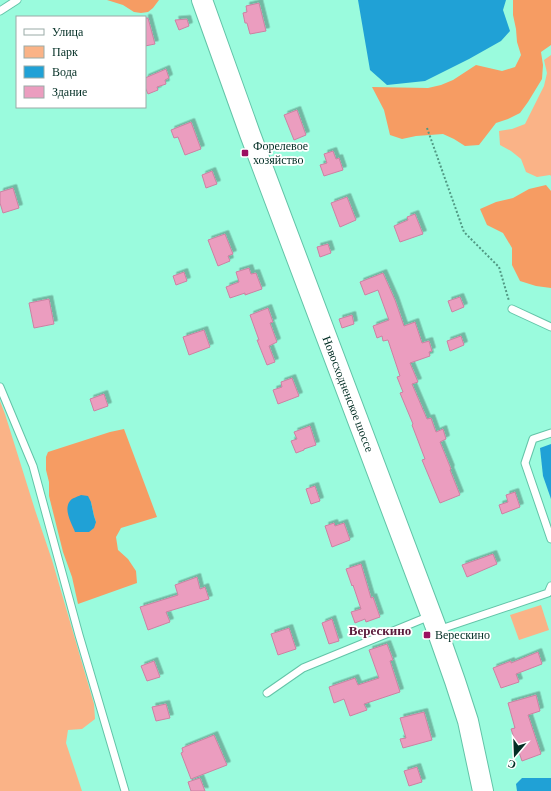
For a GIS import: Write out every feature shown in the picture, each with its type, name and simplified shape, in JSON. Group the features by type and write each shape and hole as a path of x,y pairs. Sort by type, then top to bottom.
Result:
{"main road":[{"name":"Новосходненское шоссе","path":"202,0 258,157 435,622 468,721 479,766 483,791"}],"lane":[{"path":"0,11 17,0"},
{"path":"512,310 551,327"},
{"path":"0,387 33,466 79,635 125,791"},
{"path":"551,433 533,439 525,463 551,539"},
{"path":"267,693 303,668 435,622 548,594 551,586"}],"path":[{"path":"427,128 464,232 499,267 512,310"}],"green space":[{"path":"551,55 551,176 537,177 526,172 521,159 500,145 499,131 512,129 525,124 544,86 547,73 544,60"},
{"path":"0,401 52,560 94,704 95,719 82,729 68,730 66,743 82,791 0,791"},
{"path":"541,605 549,630 519,640 510,615"}],"shaded area":[{"path":"107,0 159,0 148,12 141,13 134,12 123,5"},
{"path":"513,0 551,0 551,45 541,52 543,65 542,79 520,113 496,123 479,145 465,146 443,134 416,136 402,139 390,135 384,110 372,87 428,88 453,80 476,65 502,71 515,67 521,55 517,42 513,15"},
{"path":"546,185 551,191 551,288 536,286 520,281 512,265 512,248 503,233 487,225 480,209 496,202 513,198 529,189"},
{"path":"124,429 157,517 121,528 116,537 118,550 128,559 136,571 137,583 78,604 72,577 63,552 49,496 46,457 48,452","holes":["91,502 96,522 70,521"]}],"water":[{"path":"358,0 506,0 503,10 510,31 501,41 425,81 387,85 370,70"},
{"path":"551,444 551,499 543,476 540,448"},
{"path":"81,495 88,496 96,522 94,528 89,532 75,532 67,509 73,498"},
{"path":"522,778 551,778 551,791 517,791 516,784"}],"building":[{"path":"259,3 266,31 250,34 247,23 245,23 243,13 247,12 246,6"},
{"path":"146,18 148,18 155,44 146,46"},
{"path":"187,19 189,26 179,30 175,20"},
{"path":"166,69 169,78 165,80 166,84 157,87 158,90 148,94 146,89 146,78"},
{"path":"297,110 306,135 294,140 284,115"},
{"path":"191,122 201,149 185,155 178,137 174,138 171,130"},
{"path":"333,151 336,159 339,158 343,170 324,176 320,165 327,163 324,154"},
{"path":"212,171 217,184 206,188 202,175"},
{"path":"13,188 19,208 3,213 0,203 0,192"},
{"path":"347,197 356,220 340,227 331,203"},
{"path":"415,214 423,234 400,242 394,226 408,220 407,217"},
{"path":"225,234 233,254 228,256 230,261 218,266 208,240"},
{"path":"328,244 331,253 320,257 317,247"},
{"path":"249,268 251,274 256,273 262,289 230,298 226,287 239,282 236,272"},
{"path":"184,272 187,281 176,285 173,276"},
{"path":"383,273 395,300 404,326 415,322 422,343 429,341 432,351 429,352 430,356 410,363 418,382 412,384 427,419 431,418 436,432 443,429 446,439 440,442 460,495 440,503 422,460 425,459 400,393 403,392 397,377 400,376 388,340 383,341 382,336 377,338 373,326 389,320 378,290 365,295 360,282"},
{"path":"460,297 464,307 452,312 448,301"},
{"path":"49,299 54,324 34,328 29,303"},
{"path":"268,308 273,322 270,323 277,342 269,346 275,362 267,365 257,340 259,340 250,315"},
{"path":"352,315 354,324 342,328 339,319"},
{"path":"204,330 210,347 189,355 183,337"},
{"path":"461,336 464,345 450,351 447,341"},
{"path":"292,378 299,396 278,404 273,390 282,387 281,382"},
{"path":"104,394 108,406 94,411 90,399"},
{"path":"310,426 316,445 296,453 291,441 297,439 294,432"},
{"path":"315,486 320,501 311,504 306,489"},
{"path":"515,492 520,507 502,514 499,505 508,502 506,495"},
{"path":"334,523 335,526 344,523 350,540 332,547 325,526"},
{"path":"493,554 497,564 467,577 462,565"},
{"path":"361,564 371,598 373,597 380,617 366,622 365,619 355,623 351,612 361,609 346,569"},
{"path":"197,577 200,589 205,587 209,599 166,612 170,622 148,630 140,607 178,595 175,585"},
{"path":"332,619 339,641 329,644 322,623"},
{"path":"289,628 296,649 278,655 271,634"},
{"path":"387,644 393,660 390,661 400,692 364,704 367,710 350,716 344,699 334,703 329,687 355,678 358,685 379,678 369,650"},
{"path":"538,652 542,664 516,674 519,682 501,688 493,668 511,661 511,663"},
{"path":"154,661 160,677 147,681 141,666"},
{"path":"536,695 540,711 528,715 541,754 522,761 511,729 515,728 508,703"},
{"path":"166,704 170,718 156,721 152,707"},
{"path":"424,712 432,740 403,748 400,739 406,738 400,718"},
{"path":"214,735 227,765 191,779 181,753 183,752 182,748"},
{"path":"417,767 422,782 409,786 404,771"},
{"path":"200,778 205,791 191,791 188,782"}],"place":[{"name":"Форелевое хозяйство","path":"245,153"},
{"name":"Верескино","path":"427,635"}],"district":[{"name":"Верескино","path":"380,630"}]}
